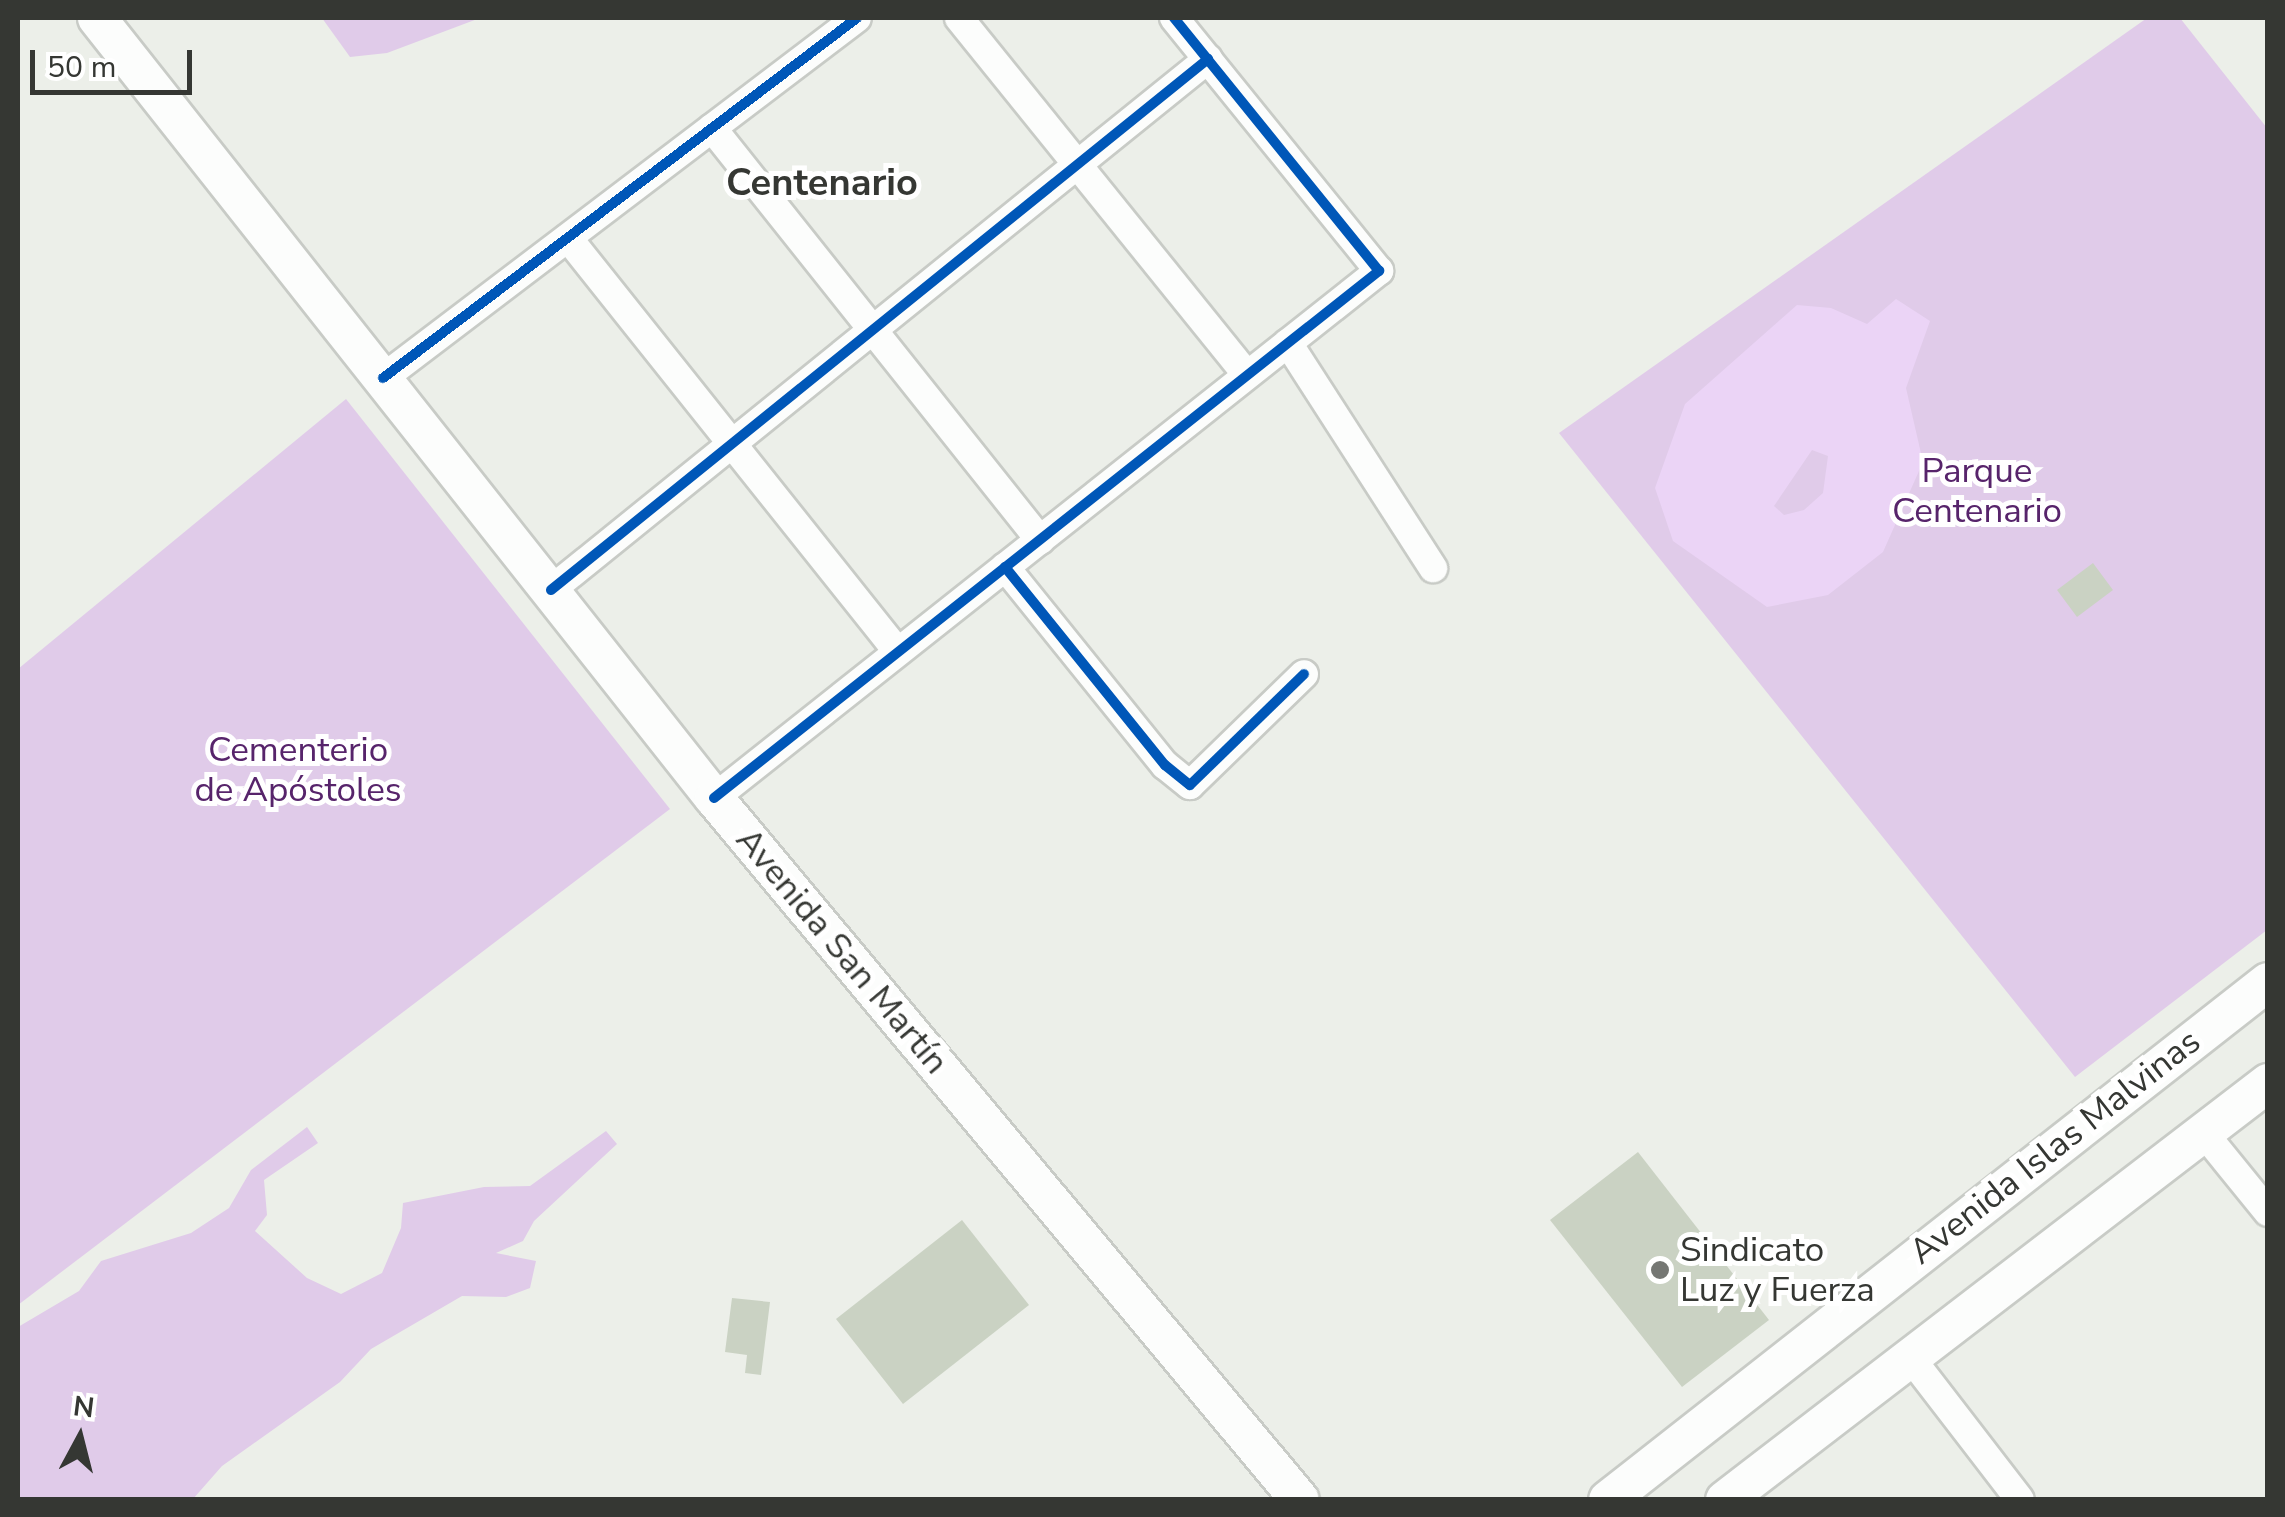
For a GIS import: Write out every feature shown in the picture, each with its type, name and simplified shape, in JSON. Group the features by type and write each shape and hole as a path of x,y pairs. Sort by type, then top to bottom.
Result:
{"main road":[{"name":"Avenida San Martín","path":"97,18 714,798 1300,1500"},
{"name":"Avenida Islas Malvinas","path":"1608,1500 2268,982"},
{"path":"1725,1500 2268,1083"}],"street":[{"path":"383,378 857,18"},
{"path":"960,18 1245,373"},
{"path":"714,798 1379,270 1174,18"},
{"path":"551,590 874,334 1208,59"},
{"path":"712,128 1040,540"},
{"path":"568,238 898,652"},
{"path":"1288,343 1433,568"},
{"path":"1006,567 1165,765 1190,785 1304,674"},
{"path":"2203,1132 2268,1212"},
{"path":"1910,1357 2020,1500"}],"green space":[{"path":"322,18 480,18 387,53 350,57"},
{"name":"Parque Centenario","path":"2147,18 2180,18 2267,128 2267,930 2075,1077 1559,433"},
{"name":"Cementerio de Apóstoles","path":"346,399 670,809 18,1305 18,669"},
{"path":"307,1127 318,1143 264,1180 267,1215 255,1231 307,1278 341,1294 382,1273 401,1228 403,1203 484,1187 530,1186 606,1131 617,1144 534,1221 523,1241 496,1253 536,1261 530,1288 506,1297 462,1296 371,1349 340,1382 222,1466 193,1499 18,1499 18,1327 79,1291 101,1261 191,1233 229,1208 251,1170"}],"shaded area":[{"path":"1896,299 1930,321 1906,388 1923,462 1883,552 1828,595 1767,607 1673,541 1655,488 1685,404 1797,305 1831,308 1867,324","holes":["1812,450 1828,456 1823,493 1804,510 1784,515 1774,506"]}],"building":[{"path":"2093,563 2113,590 2077,617 2057,590"},
{"name":"Sindicato Luz y Fuerza","path":"1638,1152 1769,1320 1682,1387 1550,1220"},
{"path":"962,1220 1029,1305 903,1404 836,1319"},
{"path":"732,1298 770,1302 761,1375 745,1373 747,1355 725,1352"}],"cycle path":[{"path":"383,378 857,18"},
{"path":"714,798 1379,271 1174,18"},
{"path":"551,590 1208,59"},
{"path":"1005,567 1165,765 1190,785 1304,674"}],"place":[{"name":"Sindicato Luz y Fuerza","path":"1660,1270"}],"district":[{"name":"Centenario","path":"822,183"}]}
